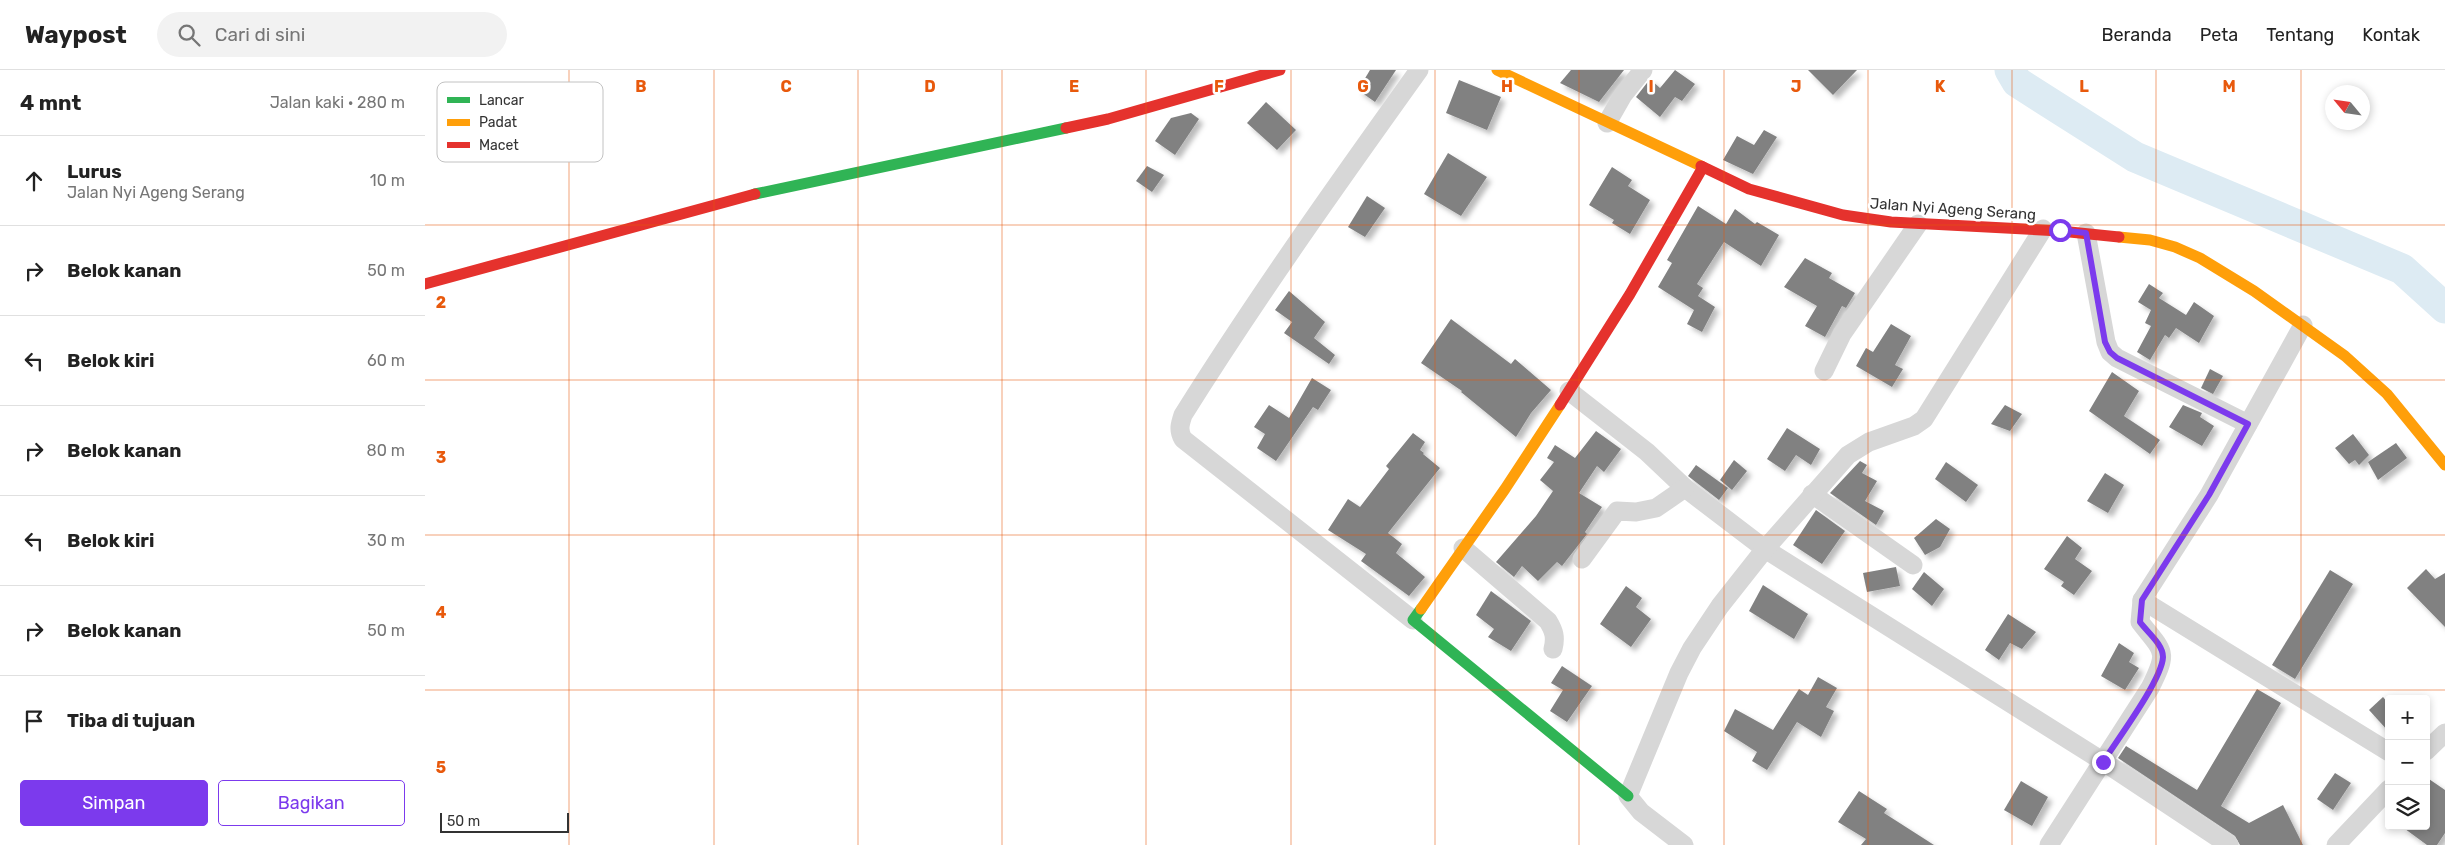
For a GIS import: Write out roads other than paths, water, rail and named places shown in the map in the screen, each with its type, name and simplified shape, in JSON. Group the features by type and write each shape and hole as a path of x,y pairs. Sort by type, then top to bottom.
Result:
{"street":[{"path":"425,284 731,200 1108,119 1280,70"},
{"path":"1419,70 1347,170 1216,362 1183,415 1180,433 1183,439 1413,620 1628,796 1641,812 1685,845"},
{"name":"Jalan Nyi Ageng Serang","path":"1497,70 1525,76 1607,123 1749,189 1790,202 1843,215 1918,224 2043,229 2150,240 2175,247 2200,258 2254,291 2345,356 2387,394 2445,465"},
{"path":"1607,123 1643,70"},
{"path":"1413,620 1505,489 1569,392 1630,294 1703,167"},
{"path":"1824,372 1842,334 1918,224"},
{"path":"1628,796 1643,755 1692,648 1719,606 1765,549 1848,455 1859,447 1914,426 1925,419 1935,406 2043,229"},
{"path":"2086,233 2105,342 2110,352 2117,358 2248,424"},
{"path":"2049,845 2150,688 2163,657 2161,647 2140,622 2142,600 2209,495 2303,326"},
{"path":"1569,392 1647,452 1685,488 1765,549 2103,762 2229,845"},
{"path":"1582,559 1617,511 1636,512 1656,508 1685,488"},
{"path":"1812,494 1913,565"},
{"path":"1463,548 1548,621 1554,630 1553,649"},
{"path":"2142,600 2385,750"},
{"path":"2430,747 2445,733"},
{"path":"2336,845 2385,793"}],"waterway":[{"path":"2010,70 2017,82 2135,157 2402,269 2445,308"}]}
